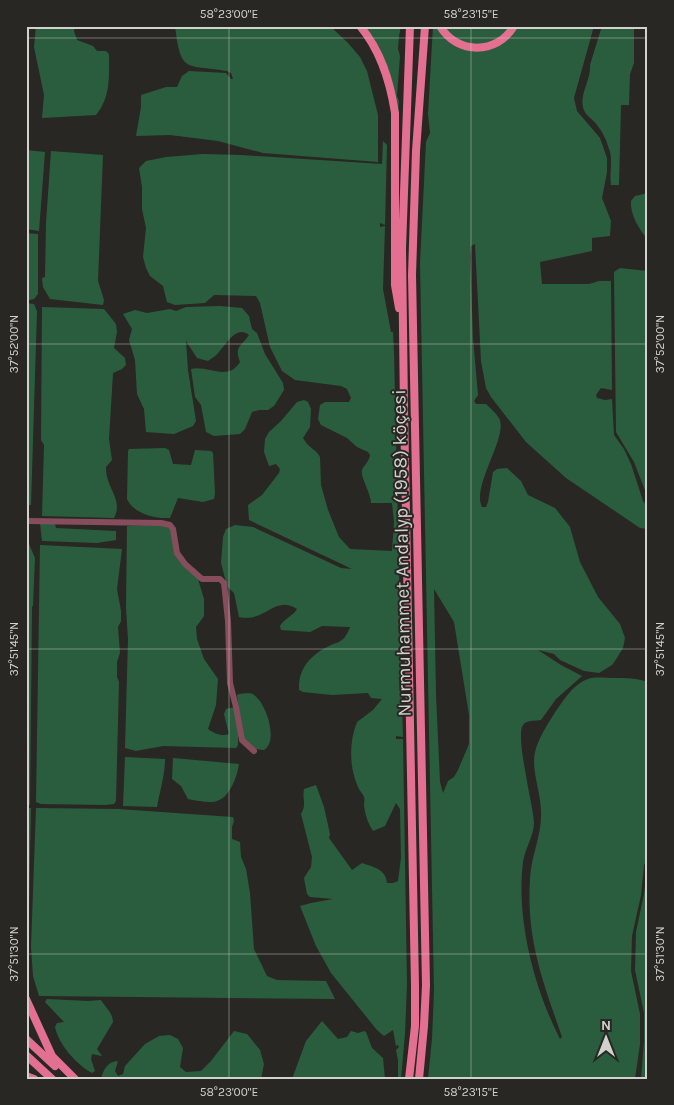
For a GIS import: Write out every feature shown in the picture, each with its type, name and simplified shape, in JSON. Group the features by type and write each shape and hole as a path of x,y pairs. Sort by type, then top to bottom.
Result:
{"main road":[{"path":"360,26 373,45 385,69 392,92 395,113 395,285 403,336"},
{"name":"Nurmuhammet Andalyp (1958) köçesi","path":"409,1079 414,1026 415,985 402,248 410,26"},
{"name":"Nurmuhammet Andalyp (1958) köçesi","path":"419,1079 426,985 412,275 416,151 425,26"},
{"path":"440,26 446,35 457,44 471,48 480,48 499,42 507,36 514,26"},
{"path":"26,999 52,1056 75,1079"},
{"path":"26,1039 69,1079"},
{"path":"26,1055 52,1079"},
{"path":"26,1076 34,1079"}],"street":[{"path":"26,521 161,523 172,527 175,547 181,560 202,579 220,579 224,583 228,621 230,683 242,740 254,751"}],"green space":[{"path":"36,26 75,26 74,31 77,40 93,46 97,51 106,51 109,54 107,94 96,115 42,118 44,95 34,47"},
{"path":"175,26 330,26 360,57 367,71 378,115 378,162 263,153 218,141 170,135 136,136 141,95 166,87 177,87 182,76 189,71 226,73 233,79 231,73 227,71 188,64 180,52"},
{"path":"364,26 401,26 398,49 400,56 397,96 399,101 398,114"},
{"path":"433,26 436,26 457,45 475,51 484,51 493,49 501,44 517,26 594,26 574,98 577,111 600,138 607,158 607,172 602,198 611,221 610,236 592,238 592,251 540,262 542,284 589,284 599,281 611,281 612,390 601,388 596,395 597,398 605,400 612,399 614,435 624,449 631,464 643,501 648,508 648,529 640,528 566,478 526,442 491,397 486,388 481,361 475,244 471,246 470,256 473,338 478,395 474,401 476,404 486,404 495,412 501,426 499,437 481,487 480,498 482,507 486,507 488,502 493,472 497,469 507,468 521,481 528,495 555,508 570,527 580,562 598,597 620,624 625,638 623,648 615,661 599,673 584,671 560,660 554,654 538,650 582,676 556,699 541,720 526,722 521,731 523,756 534,822 533,832 523,862 522,907 529,953 535,976 542,998 560,1039 562,1037 537,960 529,901 532,862 541,821 541,804 534,767 536,747 554,714 579,683 591,678 631,678 648,682 648,857 644,865 641,895 632,936 631,971 640,1014 640,1044 635,1079 428,1079 434,991 420,263 426,142 430,133 428,114","holes":["434,589 454,622 469,715 469,744 458,770 454,777 448,781 443,793 440,782 436,695"]},
{"path":"442,26 510,26 506,32 493,40 479,45 471,45 458,40"},
{"path":"602,26 634,26 634,63 630,74 629,105 621,105 619,185 611,185 610,151 604,135 585,112 582,102 590,65"},
{"path":"383,141 387,145 385,225 380,223 380,227 385,226 383,289 391,332 393,332 394,352 403,737 396,736 396,739 403,739 407,984 401,1079 398,1079 396,1050 399,1047 398,1045 396,1046 393,1030 384,1036 377,1030 331,973 316,946 300,906 333,899 310,897 307,894 304,878 311,867 312,857 301,814 304,805 304,789 316,785 324,807 330,834 329,838 352,870 362,863 382,872 387,883 398,881 401,858 400,809 396,803 385,826 373,831 366,816 364,798 355,779 351,755 351,746 357,722 373,710 382,699 371,698 368,693 332,695 299,690 301,675 312,657 342,640 350,627 322,626 310,632 281,630 280,626 282,623 297,609 289,605 282,605 248,618 239,617 234,593 227,586 221,563 223,537 226,529 235,525 253,527 341,568 352,569 249,520 248,505 262,495 280,469 276,464 269,466 264,452 265,439 269,432 297,402 304,400 308,402 311,409 310,427 303,438 320,457 321,485 328,510 339,537 350,549 392,551 394,522 392,503 371,503 362,473 370,455 347,438 321,425 318,419 320,405 325,402 349,402 351,398 347,389 341,386 295,380 282,371 270,347 260,303 256,296 214,295 205,303 175,305 167,302 163,286 150,276 143,257 146,228 142,209 142,187 139,168 146,161 166,157 203,154 382,164"},
{"path":"26,150 45,152 39,231 26,229"},
{"path":"51,151 103,155 98,281 104,300 103,305 50,299 43,287 42,278 45,277 46,223"},
{"path":"648,193 648,240 636,222 631,201 635,196"},
{"path":"26,233 38,234 38,294 34,299 26,301"},
{"path":"620,268 648,271 648,498 634,462 616,432 614,272"},
{"path":"26,303 34,304 37,311 31,505 26,505"},
{"path":"220,306 242,308 249,316 252,329 257,333 265,354 283,383 284,390 274,406 268,410 252,412 245,429 240,434 214,436 206,432 201,405 195,397 191,369 197,368 217,372 230,371 240,362 238,357 239,347 249,335 239,332 234,335 208,361 197,358 186,341 188,370 196,421 193,426 174,434 146,432 144,409 137,394 135,360 129,340 132,329 123,314 135,310 147,313 170,309 176,311 186,307"},
{"path":"42,307 104,309 116,324 117,332 114,348 125,358 126,365 113,373 109,439 112,460 106,467 106,474 116,499 117,505 114,518 42,516 44,445 41,440"},
{"path":"165,448 169,450 173,464 191,465 195,450 211,451 213,453 214,499 203,502 178,498 170,518 158,518 140,512 130,504 127,499 129,449"},
{"path":"40,523 55,524 56,528 116,531 116,540 97,543 42,541"},
{"path":"163,525 172,529 174,545 198,579 204,599 204,616 196,627 197,639 204,659 218,679 216,705 208,729 220,735 229,734 224,714 226,709 235,707 238,726 238,745 236,748 163,746 136,751 125,748 128,639 126,608 127,526"},
{"path":"26,544 29,544 35,558 32,607 30,805 26,805"},
{"path":"40,545 122,549 117,589 121,621 118,627 120,653 117,662 119,682 116,801 114,804 41,804 36,802"},
{"path":"249,693 254,695 263,706 271,731 268,745 264,750 256,749 243,739 237,695"},
{"path":"125,757 165,759 157,807 123,806"},
{"path":"173,758 239,764 233,784 224,797 215,802 203,802 188,799 181,786 172,779"},
{"path":"26,808 31,808 29,907 26,919"},
{"path":"36,808 118,809 233,817 232,839 240,842 241,857 246,869 250,893 254,949 267,976 277,980 326,981 335,999 39,996 33,976 31,947"},
{"path":"648,863 648,1079 641,1079 644,1013 635,970 636,932"},
{"path":"47,999 101,1000 110,1013 113,1022 97,1049 102,1056 92,1054 91,1059 95,1071 92,1073 74,1059 60,1041 55,1027 57,1023 64,1022 45,1002"},
{"path":"322,1021 338,1039 347,1037 351,1031 358,1033 366,1032 372,1048 383,1058 385,1079 292,1079 306,1041"},
{"path":"234,1031 247,1034 260,1050 264,1064 261,1079 101,1079 109,1064 118,1061 115,1071 118,1076 123,1074 125,1066 145,1044 159,1036 170,1035 178,1039 183,1048 180,1067 186,1072 201,1071"}]}
